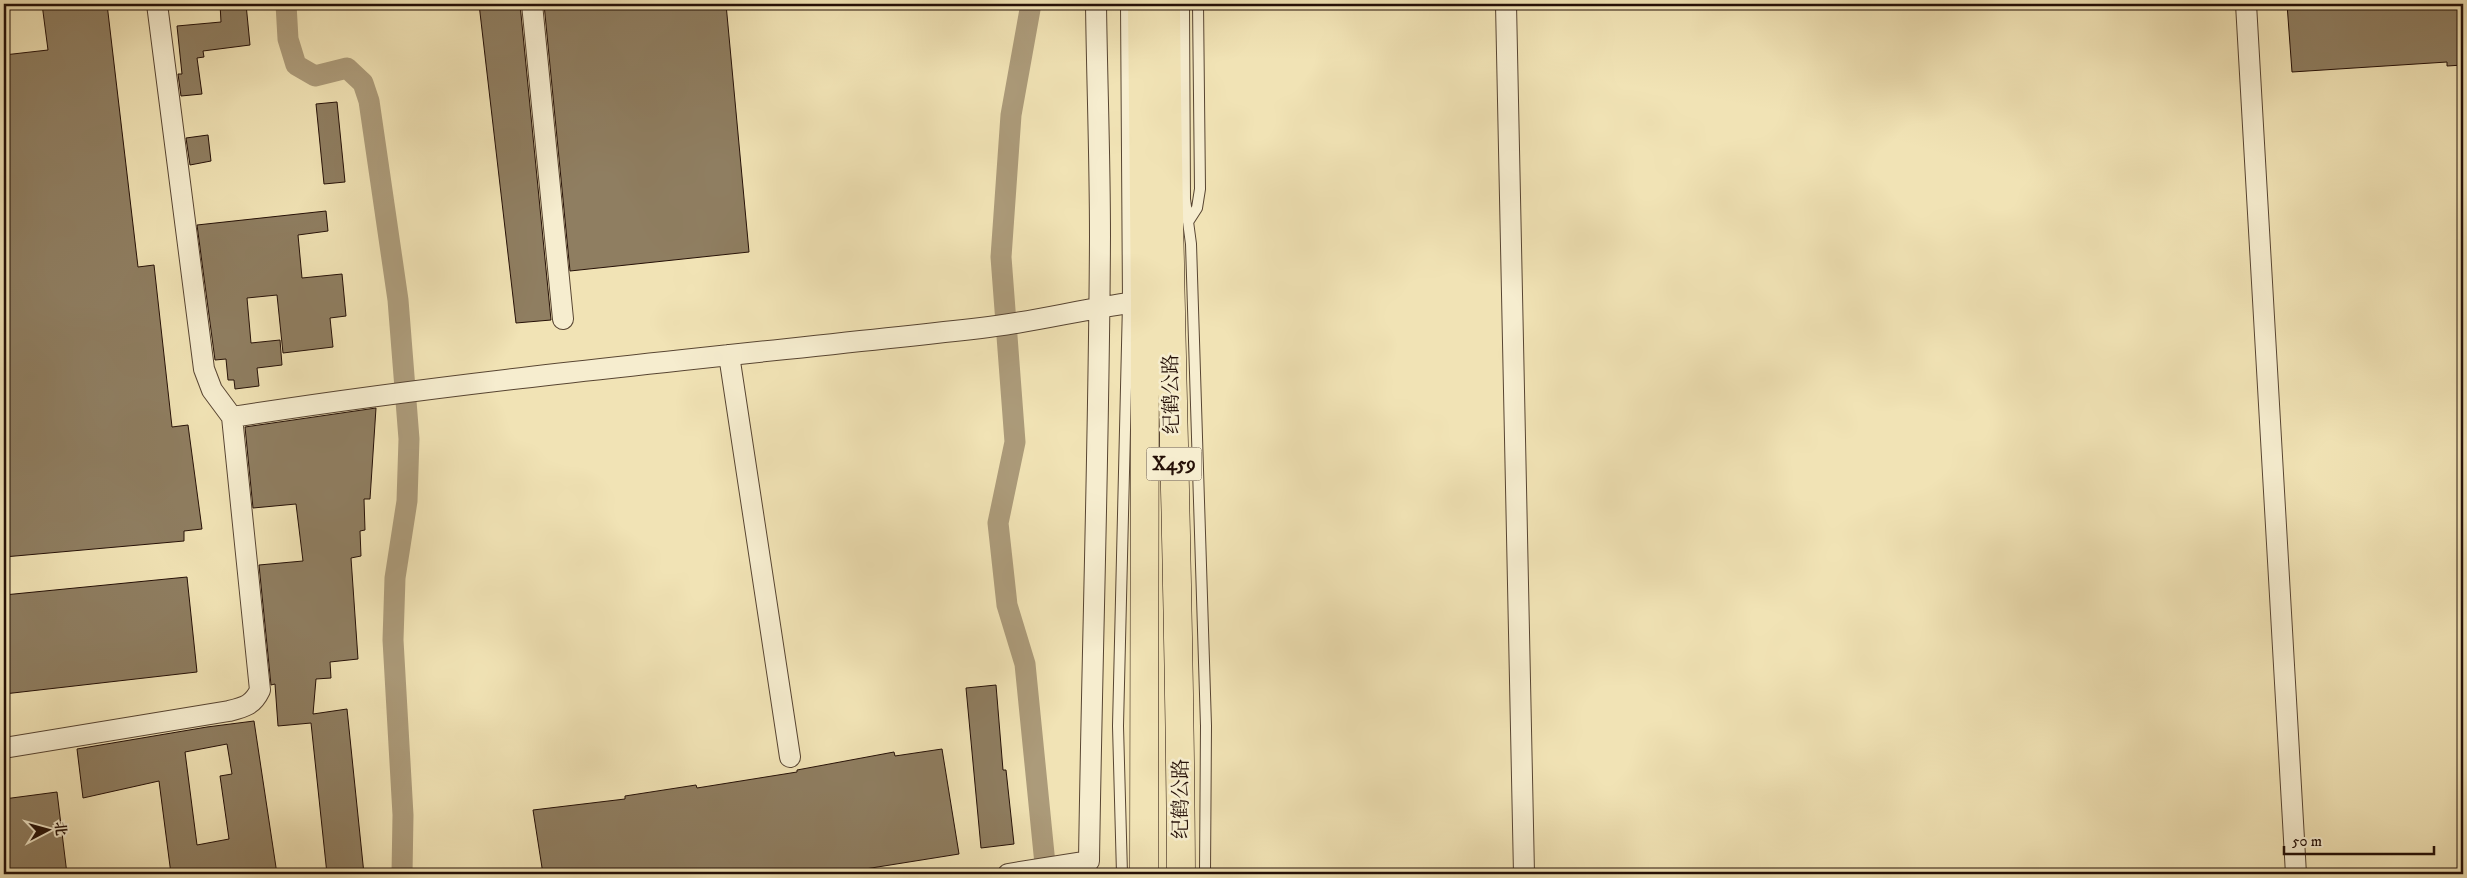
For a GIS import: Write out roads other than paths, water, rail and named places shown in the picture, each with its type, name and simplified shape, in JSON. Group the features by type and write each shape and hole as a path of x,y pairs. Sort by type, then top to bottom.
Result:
{"main road":[{"name":"纪鹤公路","path":"1142,4 1193,727 1181,874"},
{"name":"纪鹤公路","path":"1144,874 1131,726 1137,302 1156,201 1166,4"}],"street":[{"path":"4,748 229,711 248,706 256,699 260,690 232,417 212,390 204,369 157,4"},
{"path":"532,4 563,319"},
{"path":"1008,874 1089,861 1093,606 1097,498 1100,236 1096,4"},
{"path":"1506,4 1524,874"},
{"path":"2246,4 2296,874"},
{"path":"232,417 374,395 984,328 1098,307 1137,302"},
{"path":"729,356 790,757"}],"lane":[{"path":"1126,4 1156,201 1188,222"},
{"path":"1156,201 1184,4"},
{"path":"1198,4 1200,188 1196,208 1188,222 1191,244 1193,727 1205,874"},
{"path":"1122,874 1131,726"}],"waterway":[{"path":"286,4 288,39 296,65 315,76 347,68 363,83 369,101 398,300 409,439 407,501 395,578 393,640 403,815 402,874"},
{"path":"1031,4 1011,115 1001,257 1015,442 998,523 1007,605 1025,664 1046,874"}]}
